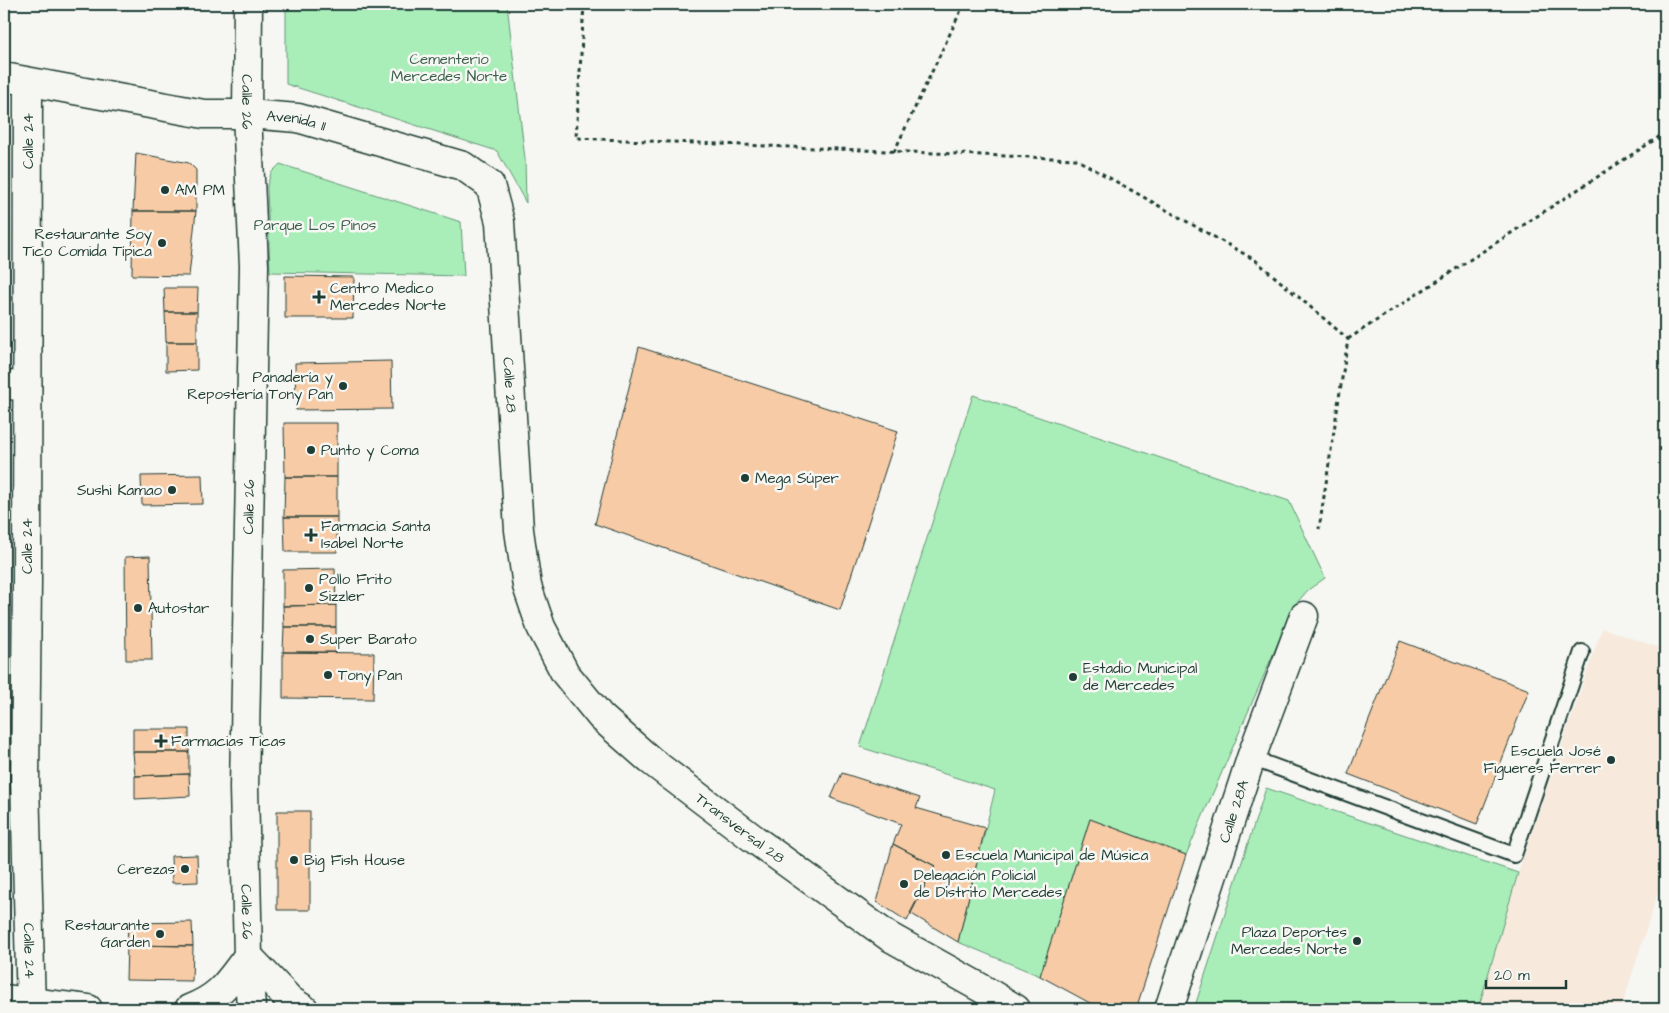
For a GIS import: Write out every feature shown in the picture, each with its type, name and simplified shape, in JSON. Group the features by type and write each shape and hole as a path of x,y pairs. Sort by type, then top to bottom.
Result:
{"street":[{"name":"Calle 26","path":"248,4 247,114 254,266 244,788 251,1009"},
{"name":"Avenida 11","path":"16,80 204,114 247,114 298,118 464,166 490,185"},
{"name":"Calle 24","path":"16,80 14,782 21,1003"},
{"name":"Calle 28","path":"490,185 500,222 519,530 527,586"},
{"name":"Transversal 28","path":"527,586 540,627 564,673 601,716 650,760 754,840 888,936 1016,1009"},
{"name":"Calle 28A","path":"1169,1009 1252,758 1304,616"},
{"path":"189,1009 206,1003 223,989 248,956 290,1000 304,1009"},
{"path":"21,1003 88,1009"}],"lane":[{"path":"1252,758 1514,855 1582,652"}],"path":[{"path":"584,4 576,138 1076,160 1255,260 1348,339"},
{"path":"894,152 964,4"},
{"path":"1319,529 1348,339 1665,133"}],"shaded area":[{"name":"Escuela José Figueres Ferrer","path":"1602,628 1665,650 1665,870 1621,1009 1478,1009 1518,873"}],"green space":[{"name":"Cementerio Mercedes Norte","path":"286,4 507,4 525,159 526,203 497,151 286,84"},
{"name":"Parque Los Pinos","path":"280,164 461,222 464,276 270,272 267,186 271,173"},
{"name":"Estadio Municipal de Mercedes","path":"973,395 1289,501 1325,578 1308,590 1294,606 1186,855 1090,819 1040,976 958,942 995,790 860,747"},
{"name":"Plaza Deportes Mercedes Norte","path":"1266,788 1518,873 1478,1009 1194,1009"}],"building":[{"name":"AM PM","path":"136,153 189,163 196,170 196,211 133,211"},
{"name":"Restaurante Soy Tico Comida Típica","path":"133,211 196,211 189,276 132,275"},
{"name":"Centro Medico Mercedes Norte","path":"285,276 354,277 353,318 285,318"},
{"path":"164,288 198,288 197,312 165,312"},
{"path":"165,312 197,312 197,342 166,342"},
{"path":"166,342 197,342 197,370 166,371"},
{"name":"Mega Súper","path":"639,347 898,431 840,610 595,524"},
{"name":"Panadería y Repostería Tony Pan","path":"391,361 392,409 296,410 295,363"},
{"name":"Punto y Coma","path":"284,423 337,423 337,477 285,477"},
{"name":"Sushi Kamao","path":"202,475 203,504 142,505 141,476"},
{"path":"285,477 337,477 337,517 284,517"},
{"name":"Farmacia Santa Isabel Norte","path":"284,517 337,517 337,552 285,552"},
{"name":"Autostar","path":"150,556 152,660 126,660 125,557"},
{"name":"Pollo Frito Sizzler","path":"335,569 336,605 283,606 283,570"},
{"path":"336,605 336,627 284,627 283,606"},
{"name":"Super Barato","path":"284,627 336,627 336,652 283,652"},
{"path":"1400,641 1529,690 1477,824 1348,774"},
{"name":"Tony Pan","path":"283,652 374,653 373,699 283,698"},
{"name":"Farmacias Ticas","path":"133,729 189,729 189,752 133,752"},
{"path":"133,752 189,752 189,774 135,776"},
{"name":"Escuela Municipal de Música","path":"842,773 920,798 916,808 985,828 958,942 910,913 935,866 893,844 901,824 831,798"},
{"path":"189,774 190,796 135,799 135,776"},
{"name":"Big Fish House","path":"277,811 310,811 310,910 277,910"},
{"path":"1090,819 1186,855 1136,1009 1101,1009 1040,976"},
{"name":"Delegación Policial de Distrito Mercedes","path":"893,844 935,866 907,921 877,902"},
{"name":"Cerezas","path":"197,855 198,882 172,883 171,856"},
{"name":"Restaurante Garden","path":"192,922 193,946 127,945 128,923"},
{"path":"127,945 193,946 192,981 126,980"}],"place":[{"name":"AM PM","path":"165,190"},
{"name":"Restaurante Soy Tico Comida Típica","path":"162,243"},
{"name":"Centro Medico Mercedes Norte","path":"319,297"},
{"name":"Panadería y Repostería Tony Pan","path":"343,386"},
{"name":"Punto y Coma","path":"311,450"},
{"name":"Mega Súper","path":"745,478"},
{"name":"Sushi Kamao","path":"172,490"},
{"name":"Farmacia Santa Isabel Norte","path":"311,535"},
{"name":"Pollo Frito Sizzler","path":"309,588"},
{"name":"Autostar","path":"138,608"},
{"name":"Super Barato","path":"310,639"},
{"name":"Tony Pan","path":"328,675"},
{"name":"Estadio Municipal de Mercedes","path":"1073,677"},
{"name":"Farmacias Ticas","path":"161,741"},
{"name":"Escuela José Figueres Ferrer","path":"1611,760"},
{"name":"Escuela Municipal de Música","path":"946,855"},
{"name":"Big Fish House","path":"294,860"},
{"name":"Cerezas","path":"185,869"},
{"name":"Delegación Policial de Distrito Mercedes","path":"904,884"},
{"name":"Restaurante Garden","path":"160,934"},
{"name":"Plaza Deportes Mercedes Norte","path":"1357,941"}]}
